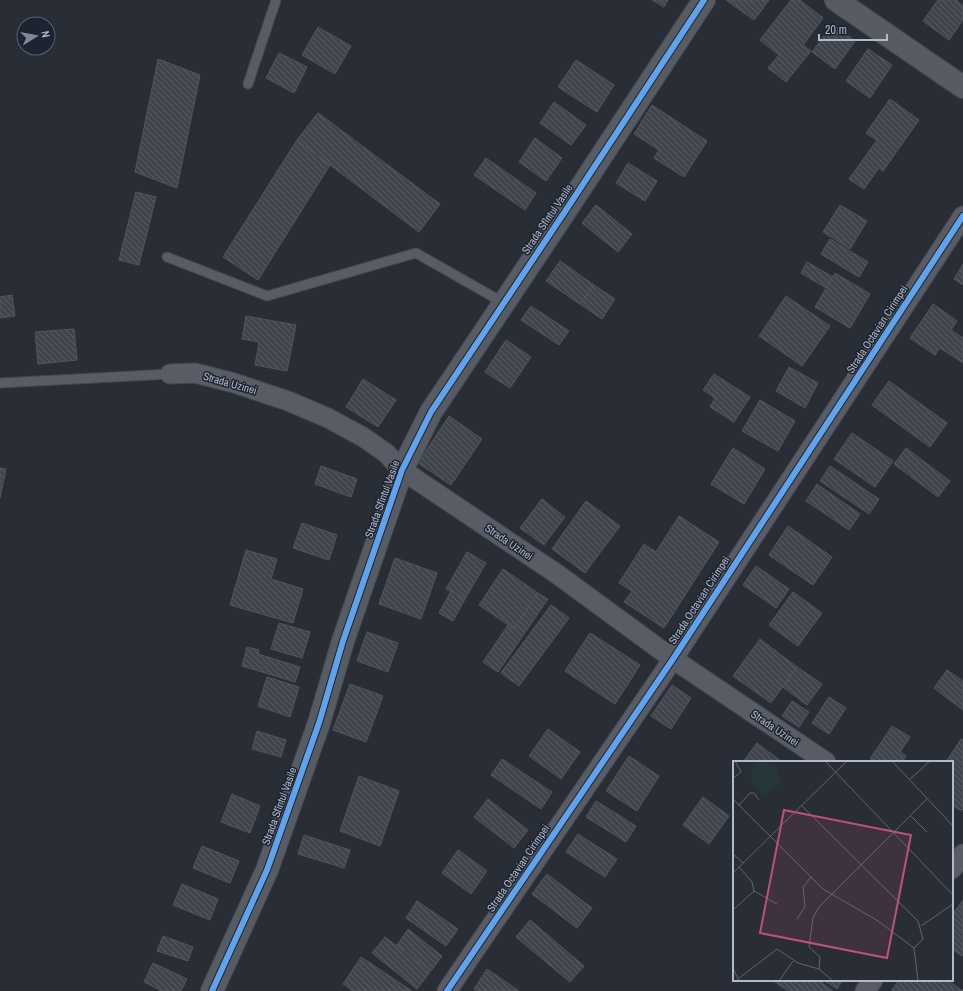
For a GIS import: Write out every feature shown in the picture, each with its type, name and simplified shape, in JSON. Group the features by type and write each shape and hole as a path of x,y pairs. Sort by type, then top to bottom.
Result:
{"street":[{"name":"Strada Sfîntul Vasile","path":"212,991 267,870 319,723 343,641 402,470 431,412 704,0"},
{"path":"836,0 963,87"},
{"name":"Strada Octavian Cirimpei","path":"447,991 672,659 963,216"},
{"name":"Strada Uzinei","path":"170,374 195,373 234,383 288,401 328,418 363,437 386,453 402,470 557,574 672,659 825,761"},
{"path":"953,848 963,854 953,868"},
{"path":"865,991 872,981"}],"lane":[{"path":"248,84 276,0"},
{"path":"167,257 267,296 416,253 504,303"},
{"path":"0,383 170,374"}],"building":[{"path":"652,0 668,0 664,7"},
{"path":"726,0 769,0 754,20"},
{"path":"791,0 800,0 823,18 803,45 811,51 786,82 768,68 779,55 760,40"},
{"path":"938,0 958,0 957,1 963,6 963,20 949,40 923,21"},
{"path":"833,24 855,41 835,69 812,52"},
{"path":"318,27 351,46 335,74 302,55"},
{"path":"868,49 892,65 870,98 846,81"},
{"path":"279,53 307,67 294,93 266,78"},
{"path":"158,59 200,75 177,188 135,172"},
{"path":"576,60 614,85 597,112 558,87"},
{"path":"890,99 919,120 883,171 879,168 864,189 849,179 877,140 866,133"},
{"path":"554,102 586,125 571,145 540,123"},
{"path":"652,105 707,141 684,177 654,158 659,150 634,134"},
{"path":"318,113 440,204 419,232 297,140"},
{"path":"535,138 562,158 546,181 519,162"},
{"path":"297,140 330,165 258,280 223,257"},
{"path":"486,158 536,193 525,210 474,175"},
{"path":"628,163 657,181 645,201 616,183"},
{"path":"136,192 156,197 139,265 119,260"},
{"path":"596,205 632,234 618,252 582,223"},
{"path":"840,205 867,221 850,249 823,232"},
{"path":"830,239 868,262 859,277 821,254"},
{"path":"560,261 594,285 580,304 546,281"},
{"path":"807,262 833,277 826,288 801,273"},
{"path":"963,264 963,285 954,279"},
{"path":"835,273 870,294 850,328 815,307"},
{"path":"594,285 615,299 602,319 580,304"},
{"path":"12,295 15,316 0,318 0,297"},
{"path":"786,296 830,326 802,366 759,336"},
{"path":"933,304 957,321 951,330 963,338 963,363 940,348 935,355 910,338"},
{"path":"531,306 569,331 559,345 521,320"},
{"path":"246,316 296,325 287,371 255,365 259,342 242,339"},
{"path":"74,329 77,360 38,364 35,332"},
{"path":"506,340 531,357 510,388 485,372"},
{"path":"789,367 818,383 805,408 776,391"},
{"path":"714,374 750,397 734,422 710,407 715,398 703,390"},
{"path":"363,379 396,400 378,427 346,407"},
{"path":"889,381 947,423 930,447 872,405"},
{"path":"760,400 795,421 778,451 742,431"},
{"path":"449,416 482,439 451,485 418,463"},
{"path":"852,433 893,461 875,487 834,459"},
{"path":"733,448 765,469 744,504 711,484"},
{"path":"906,448 950,481 938,497 894,464"},
{"path":"321,466 357,479 351,497 315,484"},
{"path":"830,466 879,499 869,514 820,481"},
{"path":"0,468 6,469 0,498"},
{"path":"817,484 860,514 849,530 806,501"},
{"path":"542,499 565,517 544,545 520,528"},
{"path":"586,501 620,526 585,573 552,549"},
{"path":"679,516 719,542 664,628 624,602 632,591 619,583 644,544 656,552"},
{"path":"302,523 337,535 329,560 293,548"},
{"path":"788,526 832,557 813,585 769,555"},
{"path":"246,550 277,559 271,579 303,589 293,623 230,605"},
{"path":"467,552 486,563 465,599 446,589"},
{"path":"395,558 437,573 421,619 379,604"},
{"path":"756,566 789,589 776,608 743,585"},
{"path":"503,569 538,593 514,629 479,605"},
{"path":"451,591 465,599 453,621 439,613"},
{"path":"793,592 822,613 798,646 769,625"},
{"path":"538,593 548,599 498,672 483,662 508,625 514,629"},
{"path":"551,605 569,618 519,686 501,673"},
{"path":"279,623 310,632 302,658 271,649"},
{"path":"367,632 398,643 388,672 357,661"},
{"path":"590,633 640,665 615,704 565,671"},
{"path":"760,639 797,667 771,703 733,676"},
{"path":"247,647 259,650 258,654 300,667 295,682 242,666"},
{"path":"797,667 822,684 807,705 783,687"},
{"path":"947,670 963,681 963,710 934,688"},
{"path":"267,677 299,687 290,717 258,706"},
{"path":"350,684 383,696 366,742 333,730"},
{"path":"672,685 691,698 671,729 651,716"},
{"path":"829,697 846,708 829,734 812,723"},
{"path":"792,701 809,712 799,727 782,716"},
{"path":"892,726 910,737 900,752 906,756 903,761 873,761 870,759"},
{"path":"548,729 580,752 561,779 529,756"},
{"path":"257,731 286,740 281,757 252,749"},
{"path":"961,739 963,740 963,809 961,811 953,806 953,761 947,761"},
{"path":"757,743 781,761 744,761"},
{"path":"629,756 659,776 637,811 606,791"},
{"path":"502,759 552,792 541,809 491,775"},
{"path":"359,776 399,791 380,846 340,831"},
{"path":"232,794 260,806 250,833 221,822"},
{"path":"703,797 729,816 709,844 683,825"},
{"path":"488,799 528,830 514,848 474,817"},
{"path":"596,801 636,826 626,842 586,817"},
{"path":"578,834 617,859 605,877 566,852"},
{"path":"304,835 350,850 344,868 298,854"},
{"path":"202,846 239,861 230,883 193,868"},
{"path":"458,850 487,871 471,894 442,873"},
{"path":"547,874 592,908 577,928 532,894"},
{"path":"182,884 218,899 210,920 173,905"},
{"path":"963,900 962,956 953,950 953,914"},
{"path":"417,901 458,929 446,946 406,918"},
{"path":"530,920 584,966 570,982 516,937"},
{"path":"408,929 442,956 431,971 397,945"},
{"path":"163,936 193,947 188,961 157,951"},
{"path":"385,937 430,972 417,989 372,953"},
{"path":"361,957 412,991 353,991 343,984"},
{"path":"153,963 187,979 181,991 162,991 144,982"},
{"path":"487,969 519,991 477,991 474,989"},
{"path":"819,981 833,991 788,991 775,982"},
{"path":"825,981 842,981 837,989"},
{"path":"898,981 948,981 963,991 893,991 892,990"}],"cycle path":[{"path":"212,991 267,870 319,723 343,641 402,470 431,412 704,0"},
{"path":"447,991 673,659 963,216"}]}
